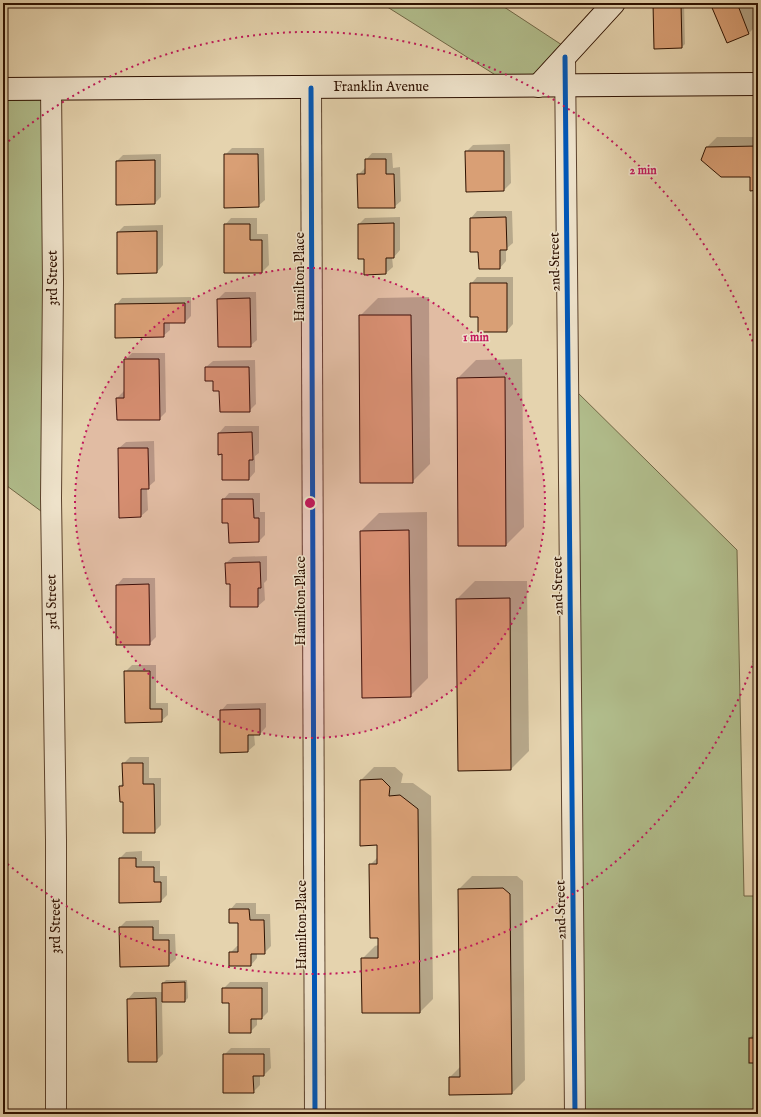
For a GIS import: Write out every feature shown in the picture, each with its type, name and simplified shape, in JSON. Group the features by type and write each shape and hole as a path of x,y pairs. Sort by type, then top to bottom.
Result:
{"main road":[{"path":"538,86 614,3"},
{"name":"Franklin Avenue","path":"3,89 758,84"}],"street":[{"name":"2nd Street","path":"565,57 575,1114"},
{"name":"Hamilton Place","path":"311,88 315,1114"},
{"name":"3rd Street","path":"51,89 53,282 51,498 56,840 56,1114"}],"green space":[{"path":"381,3 498,3 562,45 566,80 505,81"},
{"path":"3,85 49,85 49,517 3,483"},
{"path":"573,388 737,550 744,896 758,896 758,1114 575,1114"}],"building":[{"path":"653,3 681,3 682,48 654,49"},
{"path":"710,3 737,3 749,34 727,43"},
{"path":"758,146 758,190 750,191 750,177 721,177 701,160 706,147"},
{"path":"465,151 504,151 504,191 466,192"},
{"path":"224,154 258,154 259,207 224,208"},
{"path":"365,159 386,159 386,174 394,174 395,208 358,208 357,174 365,174"},
{"path":"155,160 155,204 116,205 116,161"},
{"path":"506,217 507,250 500,250 500,269 479,269 478,252 470,252 470,218"},
{"path":"394,223 394,258 386,258 386,274 364,275 364,259 358,259 358,224"},
{"path":"224,224 250,224 250,240 262,240 262,273 224,273"},
{"path":"157,231 157,273 117,274 117,232"},
{"path":"470,283 507,283 507,332 478,332 478,317 470,317"},
{"path":"250,298 251,347 218,347 217,299"},
{"path":"185,303 185,323 164,323 164,337 115,338 115,304"},
{"path":"359,315 411,315 413,483 360,483"},
{"path":"124,359 159,359 160,420 117,420 116,398 124,398"},
{"path":"205,367 249,367 250,412 220,412 219,391 213,391 213,381 205,381"},
{"path":"505,377 506,546 458,546 457,378"},
{"path":"252,432 253,460 249,460 249,480 222,480 222,454 218,455 218,433"},
{"path":"118,448 148,448 149,489 141,489 141,517 119,518"},
{"path":"222,499 253,499 254,518 259,518 259,542 229,543 228,523 222,523"},
{"path":"409,530 411,697 362,698 360,531"},
{"path":"260,562 261,588 258,588 258,607 230,607 230,584 226,584 225,563"},
{"path":"149,584 150,645 116,645 116,585"},
{"path":"510,598 511,770 458,771 456,599"},
{"path":"124,671 150,671 150,709 162,709 162,722 125,723"},
{"path":"260,709 260,735 248,735 248,752 220,753 220,710"},
{"path":"122,763 143,763 143,784 154,784 155,833 123,833 123,802 120,802 119,786 123,786"},
{"path":"382,779 390,787 389,796 400,795 418,809 420,1013 362,1013 361,958 378,958 378,938 370,938 369,864 377,864 377,845 360,846 360,780"},
{"path":"119,858 136,858 136,867 154,867 154,882 161,882 161,902 119,903"},
{"path":"503,888 510,894 512,1094 449,1095 449,1077 460,1077 458,889"},
{"path":"229,909 249,909 250,920 264,920 265,954 251,954 251,966 229,966 229,952 238,952 238,923 229,923"},
{"path":"119,927 153,927 153,940 169,940 169,966 120,967"},
{"path":"185,982 185,1002 162,1002 162,983"},
{"path":"222,988 262,988 262,1019 251,1019 251,1033 229,1033 229,1003 222,1003"},
{"path":"156,998 157,1062 128,1062 127,999"},
{"path":"749,1038 758,1038 758,1063 749,1063"},
{"path":"223,1054 264,1054 264,1076 253,1076 254,1093 223,1093"}],"cycle path":[{"path":"565,57 575,1114"},
{"path":"311,88 315,1114"}]}
